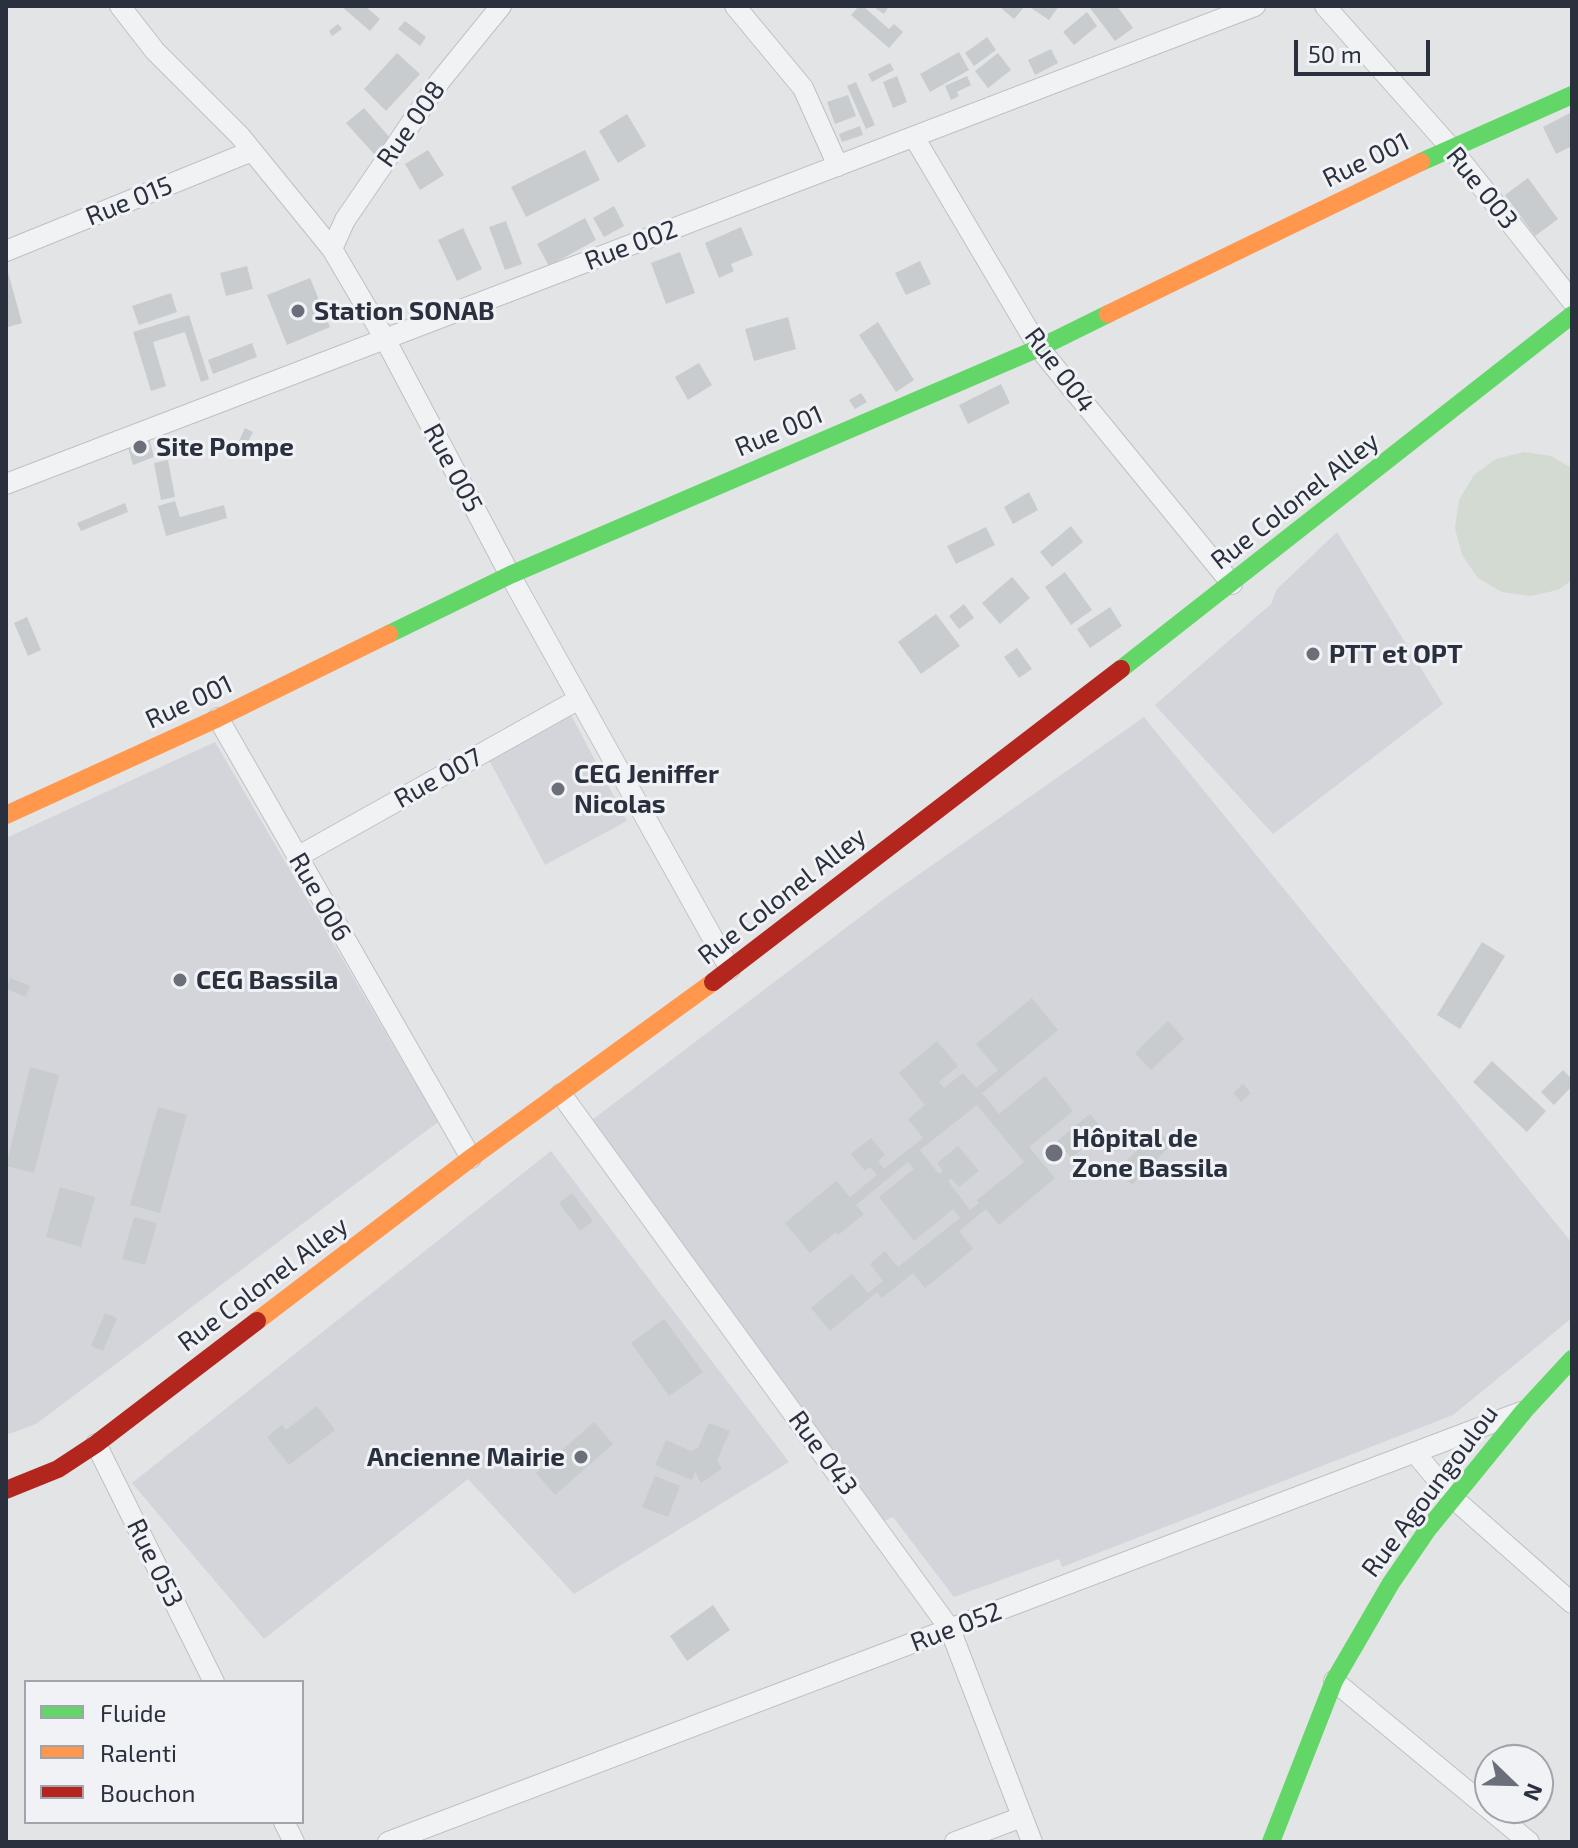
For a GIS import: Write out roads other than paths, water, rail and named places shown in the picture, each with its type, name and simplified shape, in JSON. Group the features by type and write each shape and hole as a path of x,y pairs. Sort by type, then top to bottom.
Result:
{"main road":[{"name":"Rue 001","path":"6,815 218,718 510,575 1039,348 1451,148 1572,95"},
{"name":"Rue Colonel Alley","path":"6,1490 58,1469 96,1444 471,1158 730,969 1232,584 1572,315"},
{"name":"Rue Agoungoulou","path":"1271,1842 1334,1681 1391,1583 1453,1498 1524,1411 1572,1359"}],"street":[{"name":"Rue 005","path":"120,6 155,51 252,151 332,249 385,339 510,575 730,969"},
{"name":"Rue 008","path":"332,249 345,220 440,81 501,6"},
{"path":"735,6 803,88 838,166"},
{"name":"Rue 002","path":"6,484 1255,6"},
{"name":"Rue 003","path":"1325,6 1451,148 1572,301"},
{"name":"Rue 004","path":"914,137 1039,348 1232,584"},
{"name":"Rue 015","path":"6,251 252,151"},
{"name":"Rue 007","path":"297,857 579,699"},
{"name":"Rue 006","path":"218,718 471,1158"},
{"name":"Rue 043","path":"561,1094 950,1629 1032,1842"},
{"name":"Rue 052","path":"388,1842 1524,1411"},
{"name":"Rue 053","path":"96,1444 213,1680"},
{"path":"1415,1453 1453,1498 1572,1603"},
{"path":"1334,1681 1529,1842"},
{"path":"955,1842 1022,1817"},
{"path":"285,1824 294,1842"}],"place":[{"name":"Station SONAB","path":"298,311"},
{"name":"Site Pompe","path":"140,447"},
{"name":"PTT et OPT","path":"1313,654"},
{"name":"CEG Jeniffer Nicolas","path":"558,789"},
{"name":"CEG Bassila","path":"180,980"},
{"name":"Hôpital de Zone Bassila","path":"1054,1153"},
{"name":"Ancienne Mairie","path":"581,1457"}]}
